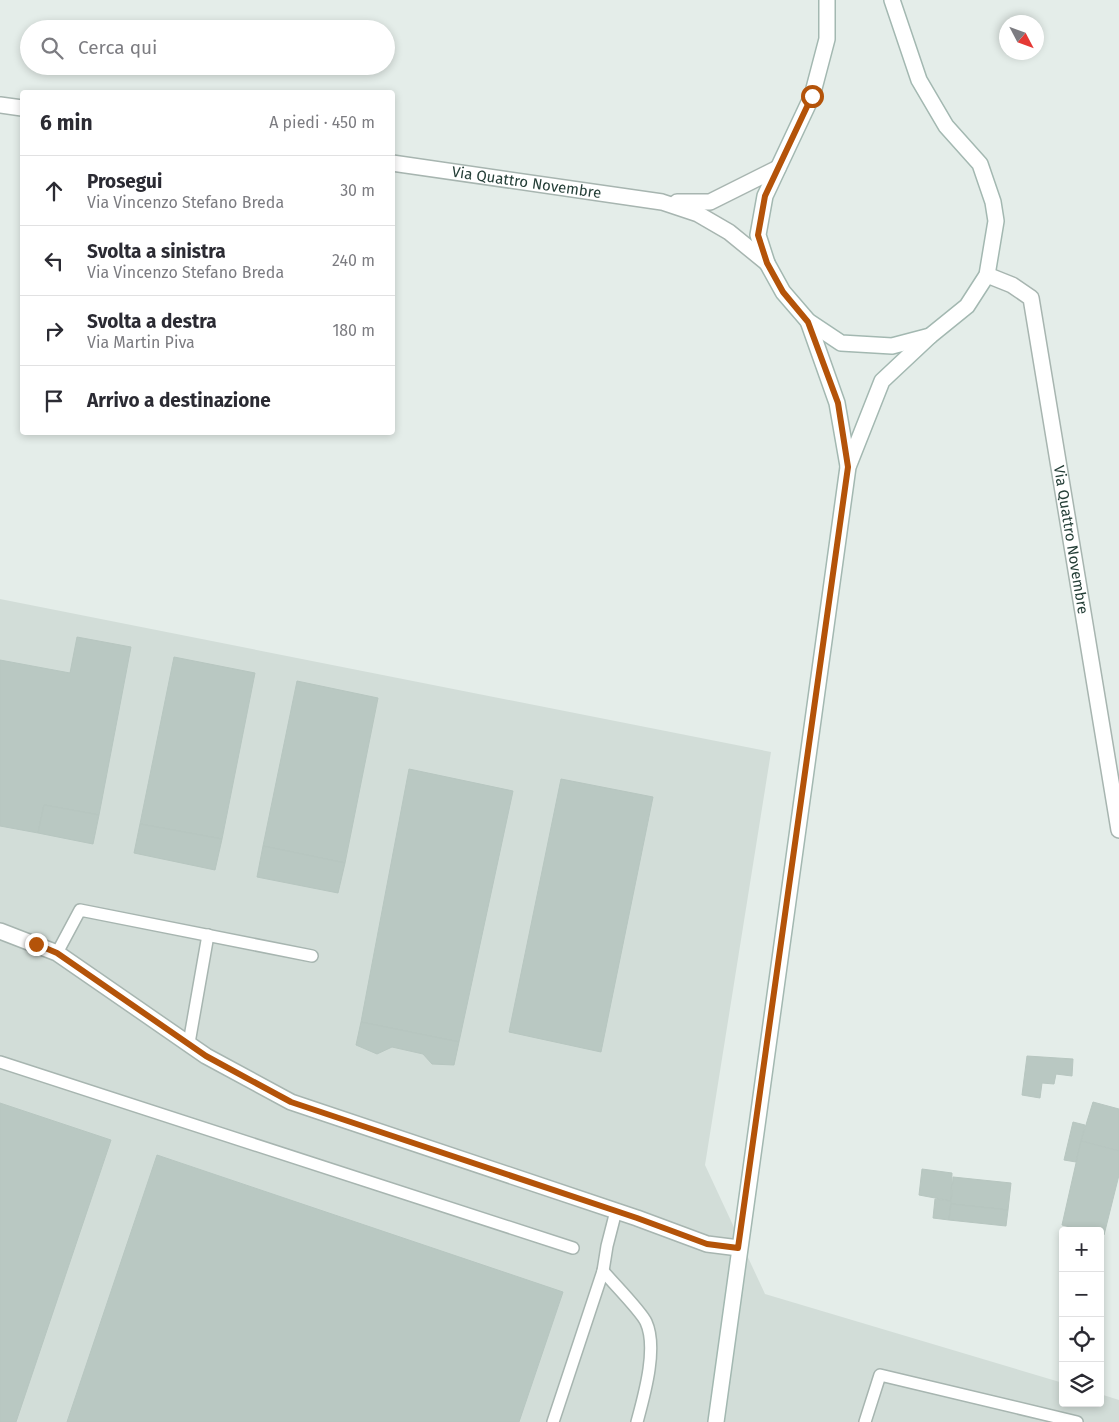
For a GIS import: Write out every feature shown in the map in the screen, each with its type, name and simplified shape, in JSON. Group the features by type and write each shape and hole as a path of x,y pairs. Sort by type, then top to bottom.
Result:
{"street":[{"path":"827,0 827,40 812,96 765,196 758,235 767,263 783,292 808,322 841,343 892,346 930,336"},
{"path":"716,1422 738,1248 848,467 882,381 930,336 967,306 987,276 996,222 993,202 980,164 946,126 919,80 892,0"},
{"path":"0,105 20,108"},
{"name":"Via Quattro Novembre","path":"395,163 662,202 710,202 778,168"},
{"name":"Via Quattro Novembre","path":"662,202 706,218 729,232 767,263"},
{"name":"Via Quattro Novembre","path":"987,276 1012,285 1031,298 1119,830"},
{"path":"808,322 838,403 848,467"},
{"path":"0,931 57,953 206,1056 291,1102 616,1211 707,1244 738,1248"}],"lane":[{"path":"57,953 80,910 312,956"},
{"path":"189,1043 208,935"},
{"path":"0,1062 573,1248"},
{"path":"553,1422 603,1271 616,1211"},
{"path":"603,1271 646,1322 650,1349 648,1380 636,1422"},
{"path":"865,1422 880,1375 1077,1422"}],"shaded area":[{"path":"0,599 771,752 705,1165 765,1294 1059,1382 1059,1407 1104,1407 1104,1395 1119,1400 1119,1422 0,1422"}],"building":[{"path":"77,637 131,647 99,815 44,805 38,833 0,826 0,660 70,673"},
{"path":"174,657 255,673 222,839 140,824"},
{"path":"297,681 378,698 345,863 263,846"},
{"path":"409,769 513,791 459,1042 361,1022"},
{"path":"561,779 653,797 601,1052 509,1032"},
{"path":"44,805 99,815 93,844 38,833"},
{"path":"140,824 222,839 215,870 134,853"},
{"path":"263,846 345,863 338,893 257,877"},
{"path":"361,1022 459,1042 454,1065 432,1064 423,1054 392,1047 377,1054 356,1045"},
{"path":"1027,1056 1073,1059 1072,1076 1056,1074 1054,1084 1042,1083 1040,1098 1022,1095"},
{"path":"1093,1102 1119,1109 1119,1151 1081,1141"},
{"path":"0,1103 111,1140 16,1422 0,1422"},
{"path":"1073,1122 1085,1125 1076,1162 1064,1160"},
{"path":"1081,1141 1119,1151 1119,1175 1104,1235 1104,1227 1070,1227 1062,1225"},
{"path":"157,1155 563,1292 519,1422 67,1422"},
{"path":"922,1169 952,1173 951,1201 919,1195"},
{"path":"953,1177 1011,1183 1008,1210 951,1204"},
{"path":"935,1199 951,1201 949,1220 933,1218"},
{"path":"951,1204 1008,1210 1006,1226 949,1220"}],"route":[{"path":"36,944 57,953 206,1056 291,1102 494,1169 707,1244 738,1248 848,467 838,403 808,322 783,292 767,263 758,235 765,196 812,96"}]}
